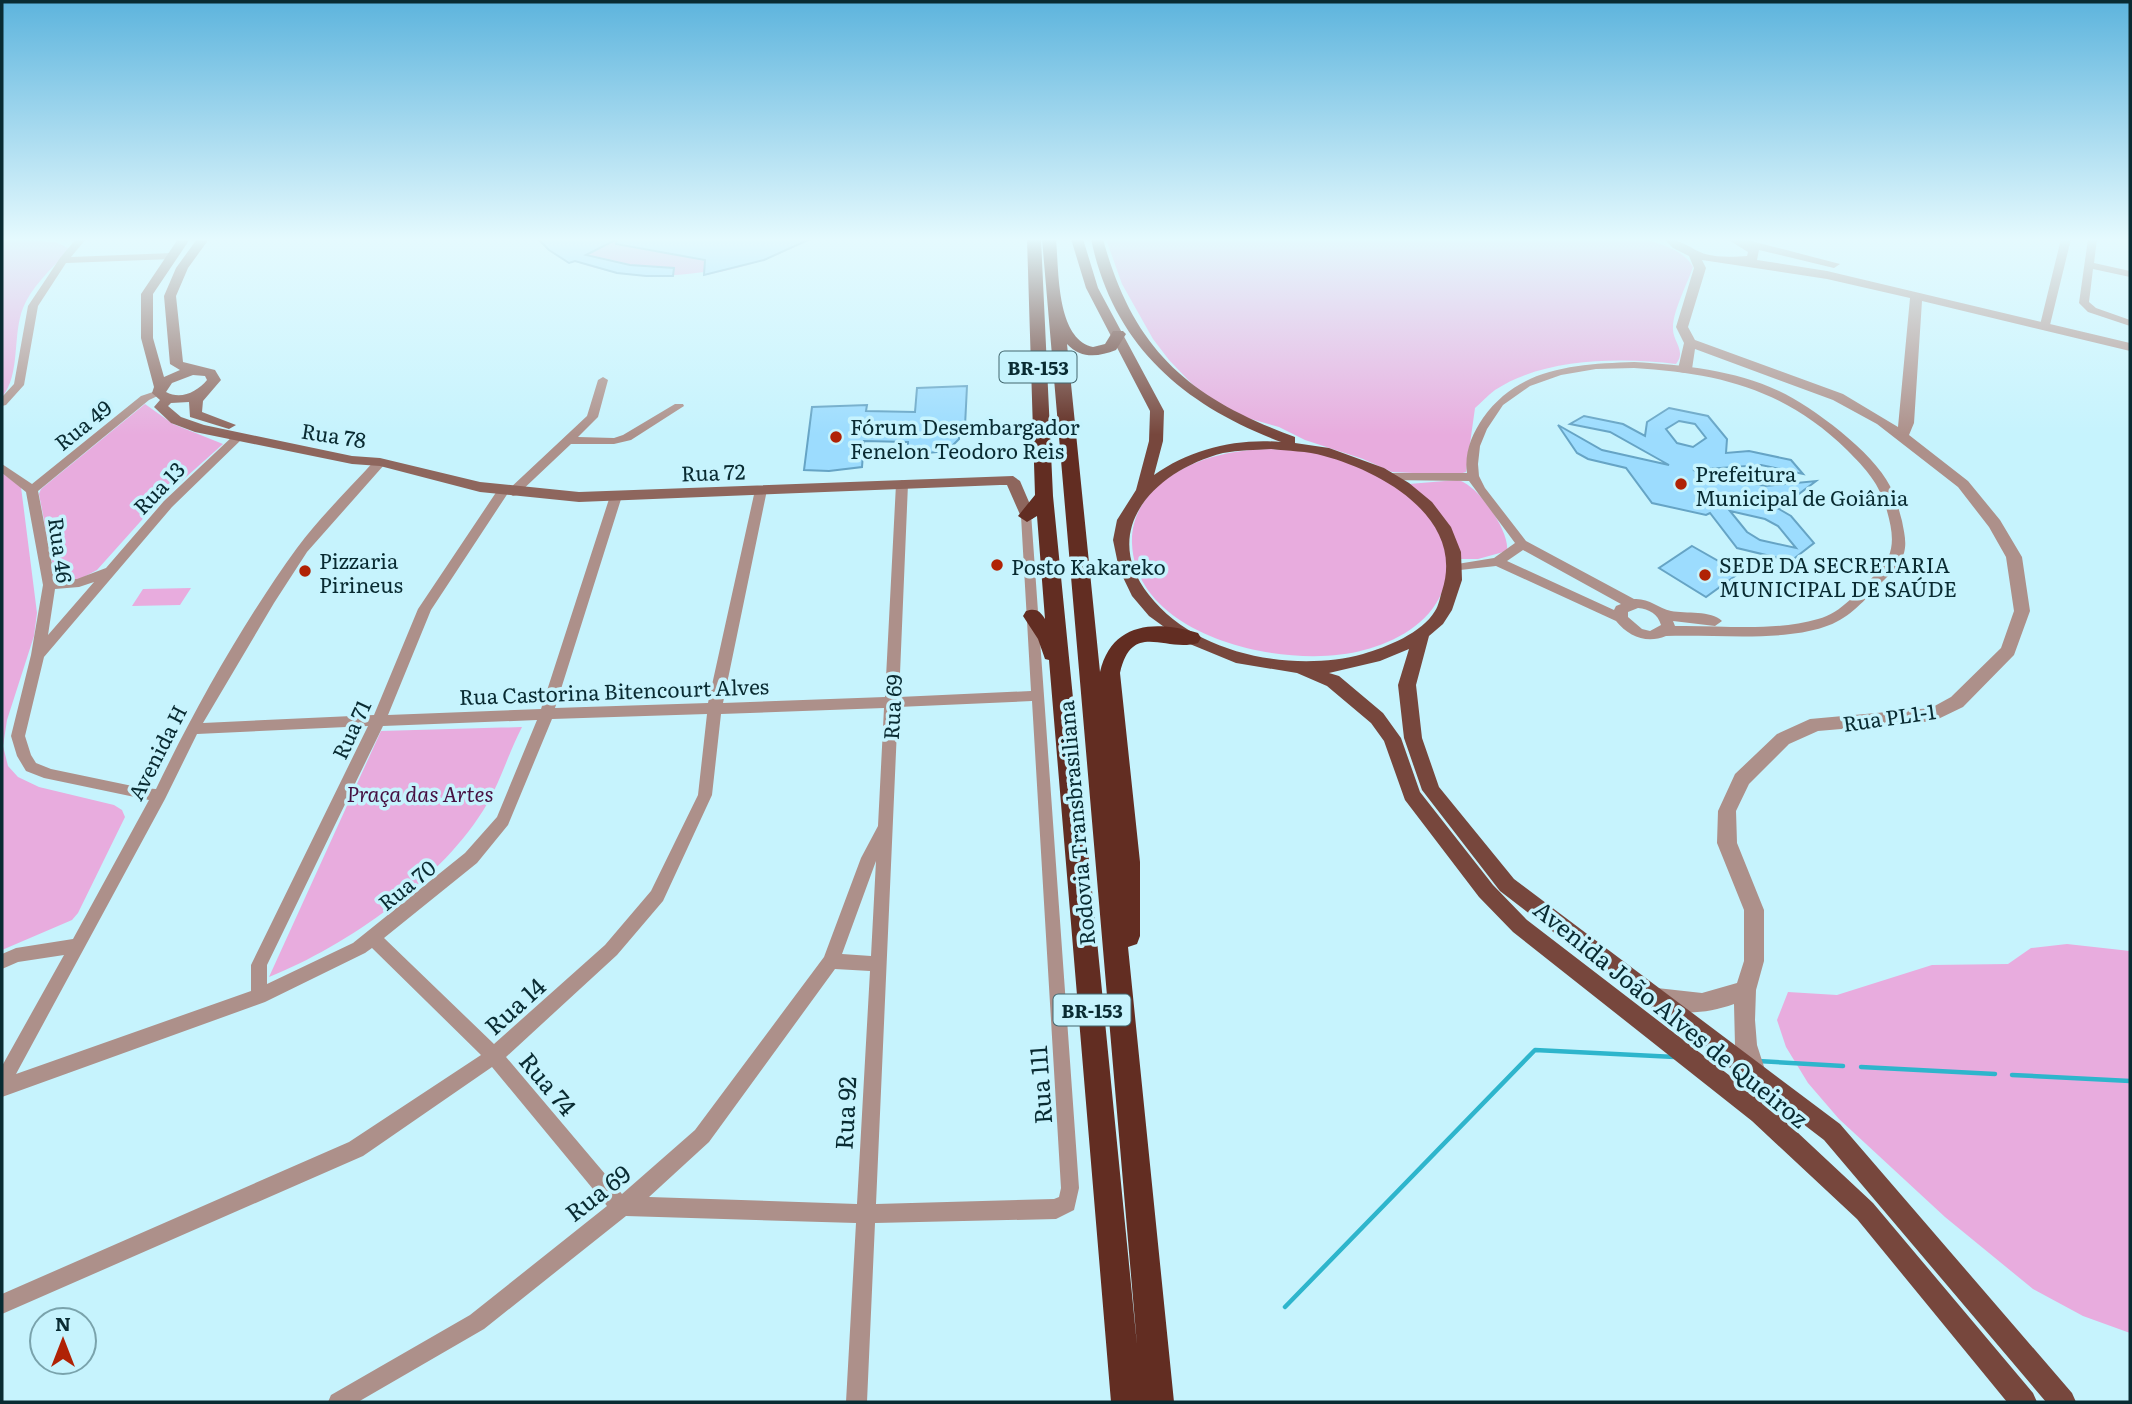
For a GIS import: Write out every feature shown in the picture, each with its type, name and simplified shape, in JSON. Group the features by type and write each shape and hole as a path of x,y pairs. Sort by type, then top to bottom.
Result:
{"highway":[{"name":"Rodovia Transbrasiliana","path":"1037,305 1050,693 1122,1329 1127,1402"},
{"name":"Rodovia Transbrasiliana","path":"1056,305 1158,1402"},
{"path":"1057,315 1071,343 1082,349 1094,352 1106,349 1114,344 1118,334"},
{"path":"1027,516 1044,496"},
{"path":"1033,616 1048,638 1050,693"},
{"path":"1121,997 1128,948 1128,862 1111,673 1112,656 1121,645 1145,634 1164,633 1191,638"},
{"path":"1114,1402 1122,1329"}],"main road":[{"name":"Rua 78","path":"147,305 147,338 162,393 161,407 176,419 200,429 237,438 352,460 380,462"},
{"path":"171,305 177,364 193,371"},
{"path":"1101,305 1157,411 1156,441 1143,489 1125,516 1121,547 1130,580 1154,612 1191,638 1232,656 1298,667 1345,665 1387,653 1421,635 1444,611 1455,568 1455,556 1446,529 1427,504 1388,476 1364,464 1266,433 1216,409 1164,369 1144,347 1119,305"},
{"path":"206,371 213,376 214,380 207,389 191,397 162,393 177,375 206,371"},
{"name":"Rua 78","path":"207,389 196,400 195,414 215,422 368,451 380,462"},
{"path":"1143,489 1177,465 1221,449 1271,445 1323,451"},
{"name":"Rua 72","path":"380,462 508,492 579,497 1013,481 1027,516"},
{"name":"Avenida João Alves de Queiroz","path":"1421,635 1407,685 1413,738 1431,790 1507,885 1832,1132 2063,1402"},
{"name":"Avenida João Alves de Queiroz","path":"1298,667 1333,681 1377,718 1392,738 1412,795 1486,891 1520,926 1760,1113 1865,1211 2024,1402"}],"street":[{"path":"2,403 19,385 34,305"},
{"path":"1685,369 1690,343 1682,327 1689,305"},
{"path":"1902,436 1907,423 1915,305"},
{"path":"1966,305 2130,335"},
{"path":"1987,305 2047,320 2130,347"},
{"path":"2047,320 2051,305"},
{"path":"2086,305 2110,318 2130,323"},
{"name":"Rua PL1-1","path":"1690,343 1838,397 1902,436 1963,484 1996,524 2014,557 2022,611 2008,651 1957,702 1934,714 1816,724 1783,739 1742,779 1727,811 1727,843 1754,910 1754,961 1745,989 1746,1045 1755,1073"},
{"path":"1497,562 1621,618 1628,627 1643,634 1660,634 1665,631 1776,629 1816,625 1834,618 1855,603 1896,561 1900,538 1884,485 1849,444 1820,418 1759,387 1736,379 1685,369 1645,364 1568,370 1533,380 1505,396 1487,415 1474,444 1472,477 1522,544 1630,604 1653,606 1665,615 1703,621 1771,622 1838,614"},
{"name":"Rua 71","path":"259,996 259,965 379,719 425,608 508,492 592,417 603,380"},
{"name":"Rua 49","path":"32,490 145,398 162,393"},
{"path":"568,440 614,441 627,438 679,407"},
{"name":"Rua 13","path":"38,655 168,504 237,438"},
{"name":"Avenida H","path":"2,1085 160,795 192,729 303,549 380,462"},
{"path":"2,468 32,490"},
{"path":"1388,476 1472,477"},
{"name":"Rua 69","path":"338,1402 477,1322 649,1185 702,1136 831,961 869,858 884,827 902,484"},
{"name":"Rua 46","path":"32,490 49,585 38,655 18,736 24,756 31,767 48,774 142,794 160,795"},
{"name":"Rua 14","path":"2,1304 356,1149 494,1056 611,950 657,896 705,795 714,710 761,491"},
{"name":"Rua 70","path":"2,1085 259,996 359,948 471,858 503,821 547,713 616,496"},
{"path":"1027,516 1033,616"},
{"path":"1455,568 1497,562 1522,544"},
{"name":"Rua 13","path":"49,585 79,583 112,568"},
{"path":"1621,618 1621,609 1630,604"},
{"path":"1665,615 1668,626 1665,631"},
{"name":"Rua Castorina Bitencourt Alves","path":"192,729 379,719 891,703 1050,693"},
{"name":"Rua 111","path":"620,1206 866,1214 1056,1209 1067,1203 1070,1188 1050,693"},
{"name":"Rua 92","path":"857,1402 884,827"},
{"name":"Rua 74","path":"373,938 494,1056 620,1206"},
{"path":"2,961 16,955 78,944"},
{"path":"831,961 878,964"},
{"path":"1655,997 1685,1004 1706,1004 1745,989"}],"green space":[{"path":"2,305 25,305 18,330 12,377 2,397"},
{"path":"1134,305 1678,305 1673,332 1680,354 1676,364 1582,362 1536,371 1514,379 1495,390 1475,408 1466,472 1456,475 1392,472 1363,459 1305,440 1279,427 1216,409 1169,360 1153,339"},
{"path":"145,404 173,424 223,444 157,503 97,570 80,579 58,579 55,577 39,494 41,489"},
{"path":"1270,449 1333,457 1377,475 1418,505 1434,524 1444,544 1447,567 1442,592 1420,622 1399,637 1364,650 1333,655 1297,656 1259,651 1221,640 1187,625 1159,603 1140,576 1132,543 1136,517 1149,495 1173,474 1212,457"},
{"path":"2,473 21,487 37,613 34,636 7,720 3,746 8,766 18,777 39,787 114,805 122,810 125,817 78,913 72,920 2,950"},
{"path":"1457,480 1474,490 1491,509 1507,542 1507,551 1478,559 1460,559 1409,484"},
{"path":"191,588 180,605 132,606 143,589"},
{"name":"Praça das Artes","path":"522,727 487,804 446,858 391,907 361,928 299,964 269,977 381,731"},
{"path":"2067,944 2130,951 2130,1333 2083,1316 2033,1289 1945,1217 1839,1119 1808,1083 1786,1047 1777,1020 1788,992 1837,995 1932,965 2008,964 2031,948"}],"building":[{"path":"967,386 965,426 959,426 959,439 947,451 918,454 918,447 908,446 908,442 864,441 862,467 829,471 804,470 812,407 867,405 866,411 915,412 917,388"},
{"path":"1669,408 1708,416 1727,439 1726,453 1749,451 1791,460 1803,474 1761,465 1693,470 1765,486 1816,481 1779,509 1791,516 1814,543 1791,561 1737,548 1710,513 1706,515 1652,503 1626,468 1588,459 1577,453 1558,425 1602,450 1669,465 1610,432 1570,424 1584,416 1623,424 1645,436 1647,422","holes":["1679,421 1695,424 1706,438 1693,447 1677,443 1666,429","1730,511 1765,519 1778,526 1796,548 1760,540 1747,532"]},
{"path":"1692,546 1722,563 1729,558 1746,568 1706,597 1659,568"}],"waterway":[{"path":"1285,1307 1535,1050 1675,1057"},
{"path":"1711,1059 1722,1060"},
{"path":"1758,1061 1843,1066"},
{"path":"1861,1067 1995,1074"},
{"path":"2012,1075 2130,1081"}],"place":[{"name":"Fórum Desembargador Fenelon Teodoro Reis","path":"836,437"},
{"name":"Prefeitura Municipal de Goiânia","path":"1681,484"},
{"name":"Posto Kakareko","path":"997,565"},
{"name":"Pizzaria Pirineus","path":"305,571"},
{"name":"SEDE DA SECRETARIA MUNICIPAL DE SAÚDE","path":"1705,575"}]}
